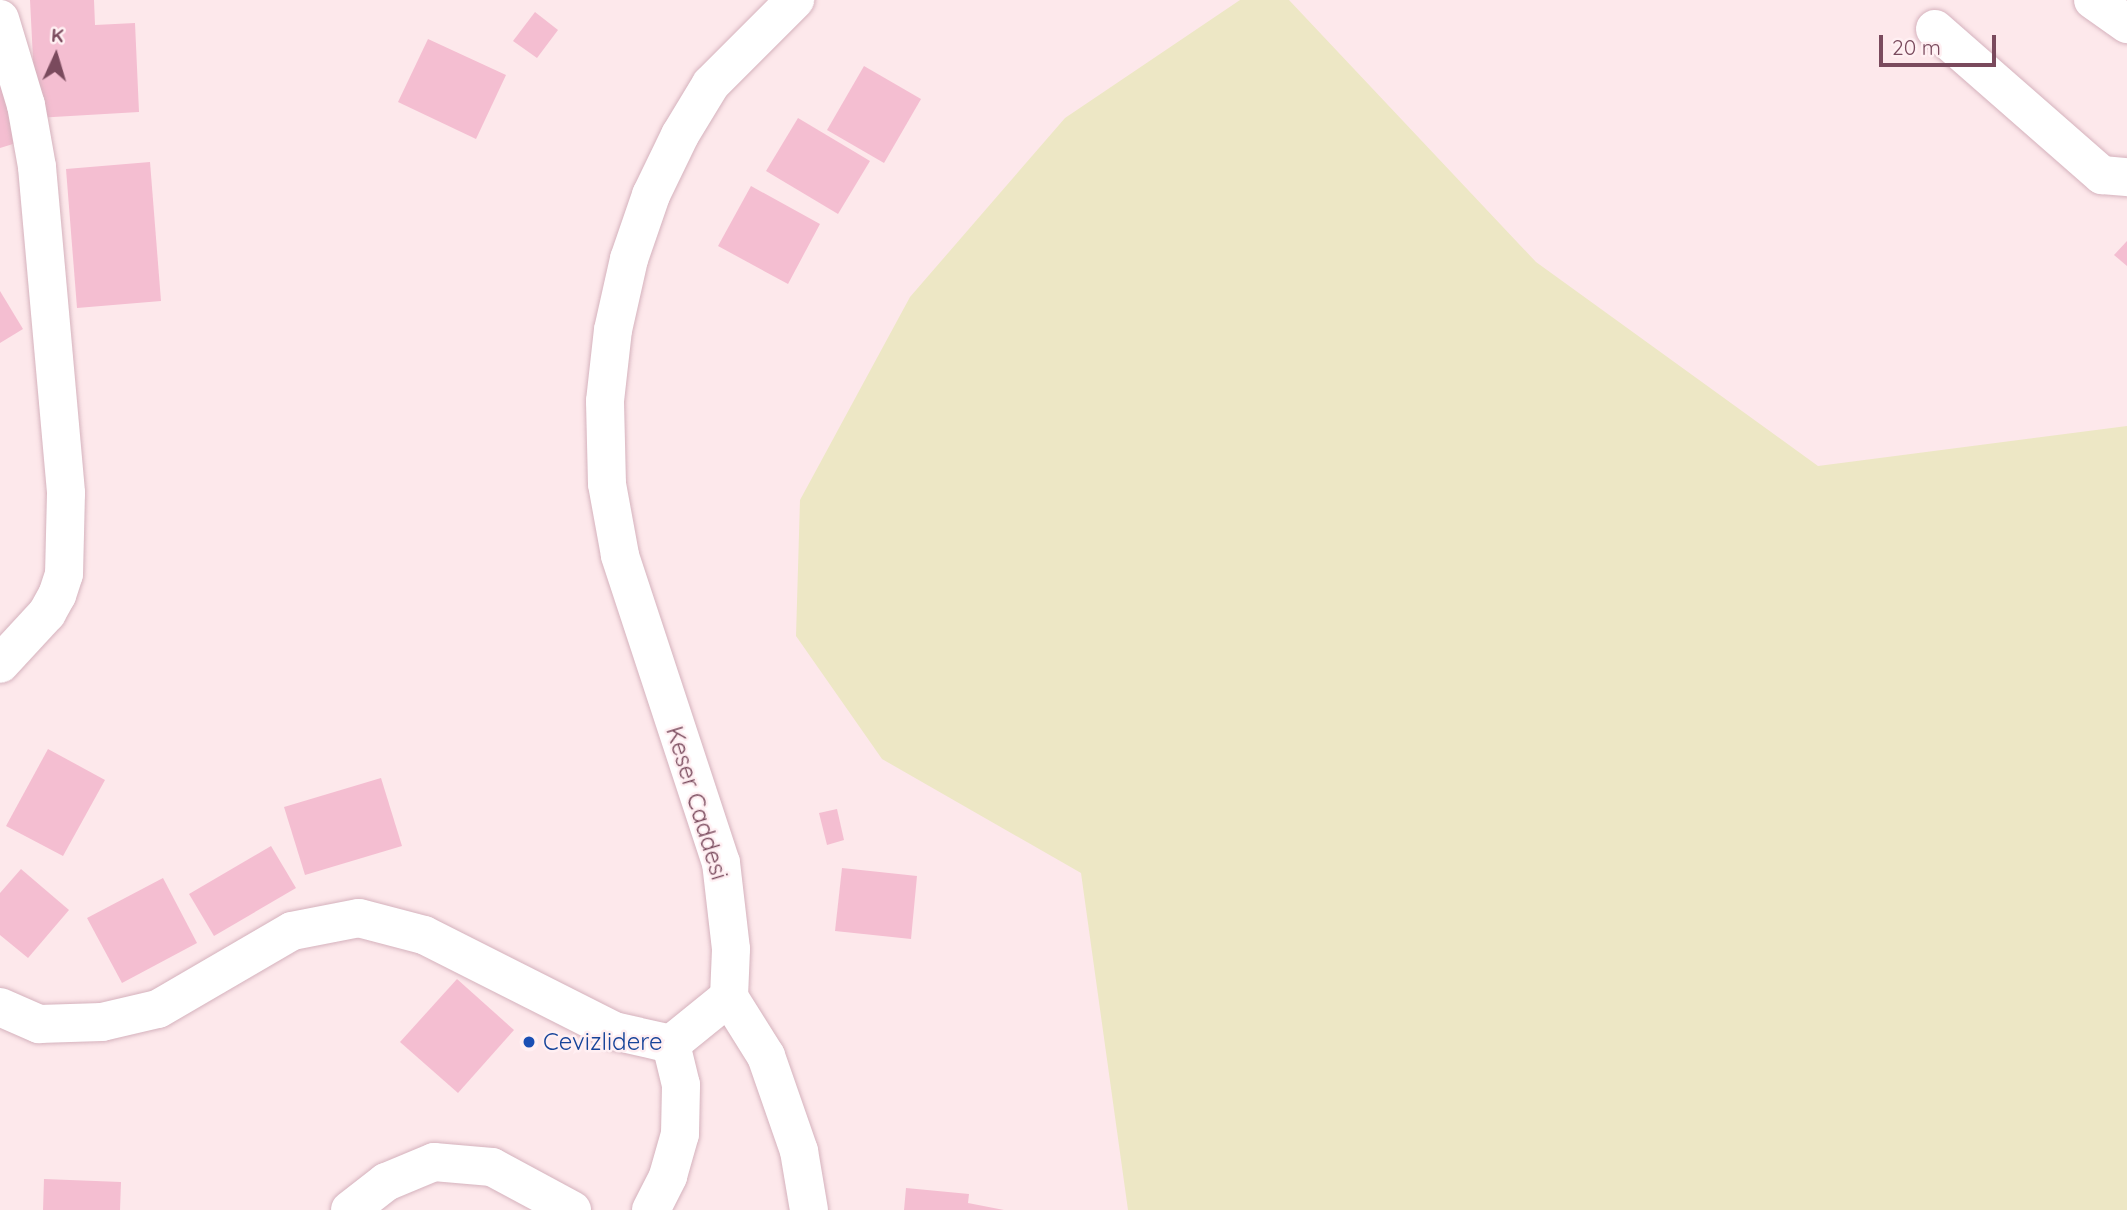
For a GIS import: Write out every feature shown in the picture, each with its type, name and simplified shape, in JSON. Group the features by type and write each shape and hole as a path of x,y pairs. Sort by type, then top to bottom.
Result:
{"street":[{"name":"Keser Caddesi","path":"729,997 731,949 721,863 620,555 607,484 606,401 619,306 651,195 711,84 795,0"},
{"path":"2093,0 2127,24"},
{"path":"0,19 26,105 37,167 66,493 64,573 57,595 47,613 0,664"},
{"path":"1935,29 2102,175 2127,177"},
{"path":"0,1007 39,1024 102,1021 158,1009 292,930 359,918 424,934 614,1031 671,1044"},
{"path":"671,1044 729,997 766,1056 799,1151 809,1210"},
{"path":"650,1210 668,1176 680,1134 681,1085 671,1044"},
{"path":"350,1210 386,1182 434,1161 492,1167 572,1210"}],"shaded area":[{"path":"1240,0 1289,0 1536,262 1818,466 2127,426 2127,1210 1128,1210 1081,873 882,759 796,636 800,500 910,297 1065,118"}],"building":[{"path":"30,0 94,0 95,25 135,23 139,112 36,118"},
{"path":"535,12 558,30 537,58 513,41"},
{"path":"428,39 506,75 476,139 398,102"},
{"path":"864,66 921,99 884,163 827,130"},
{"path":"0,85 26,140 0,148"},
{"path":"798,118 870,161 838,214 766,171"},
{"path":"150,162 161,301 77,308 66,169"},
{"path":"751,186 820,224 788,284 718,246"},
{"path":"2127,241 2127,266 2114,255"},
{"path":"0,291 23,329 0,343"},
{"path":"48,749 105,780 63,856 6,826"},
{"path":"381,778 402,846 305,875 284,807"},
{"path":"837,809 844,840 827,845 819,813"},
{"path":"271,846 296,888 214,936 189,894"},
{"path":"842,868 917,876 911,939 835,931"},
{"path":"21,869 69,910 28,958 0,935 0,893"},
{"path":"163,878 197,943 122,983 87,918"},
{"path":"457,979 514,1030 458,1093 400,1042"},
{"path":"44,1179 121,1182 120,1210 43,1210"},
{"path":"906,1188 969,1194 968,1203 1004,1210 904,1210"}],"place":[{"name":"Cevizlidere","path":"529,1042"}]}
